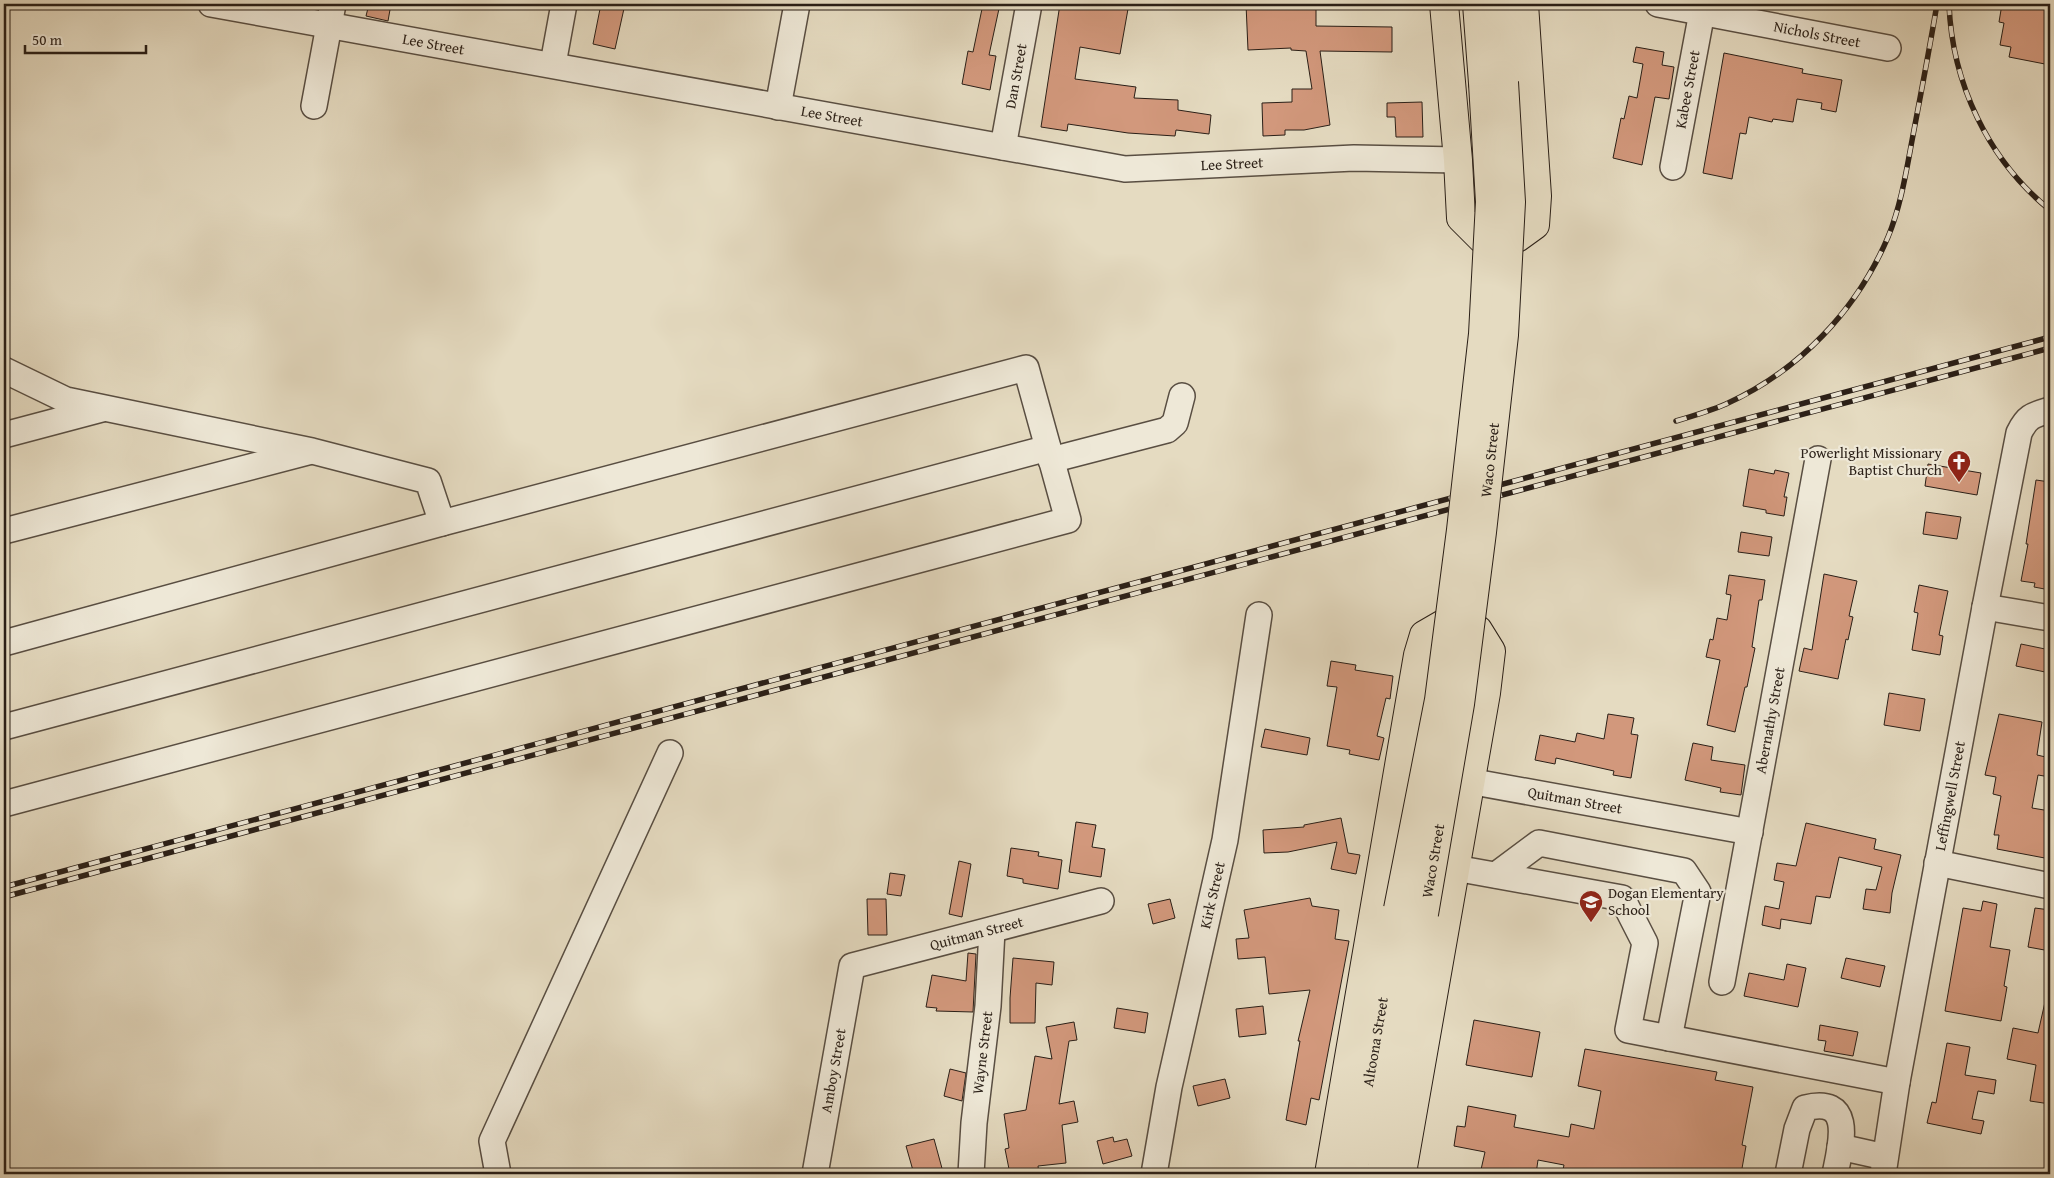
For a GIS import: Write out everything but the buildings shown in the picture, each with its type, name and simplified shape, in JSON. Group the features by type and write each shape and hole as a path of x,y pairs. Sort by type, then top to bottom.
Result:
{"main road":[{"path":"1444,4 1458,160 1461,218 1482,239 1517,238 1535,224 1537,196 1524,4"},
{"name":"Waco Street","path":"1411,912 1460,704 1504,335 1511,202 1493,83 1477,4"},
{"name":"Waco Street","path":"1493,83 1501,4"},
{"path":"1329,1174 1418,655 1424,635 1443,624 1478,630 1491,650 1486,693 1455,868 1397,1172"},
{"name":"Altoona Street","path":"1397,1172 1392,1094 1411,912"},
{"name":"Altoona Street","path":"1353,1174 1411,912"}],"street":[{"name":"Lee Street","path":"211,4 332,14 553,64 778,107 1125,169 1354,158 1458,160"},
{"path":"553,64 564,4"},
{"path":"778,107 797,4"},
{"name":"Dan Street","path":"1003,147 1029,4"},
{"name":"Nichols Street","path":"1658,4 1888,48"},
{"name":"Kabee Street","path":"1673,167 1702,12"},
{"path":"314,106 332,14"},
{"path":"4,643 442,523 1026,368 1068,520 4,804"},
{"path":"4,370 66,400 312,451 428,480 442,523"},
{"path":"4,727 1050,454 1167,430 1175,423 1182,396"},
{"path":"4,435 107,408"},
{"name":"Leffingwell Street","path":"1884,1166 1897,1082 1937,863 2019,433 2025,420 2050,410"},
{"path":"4,531 312,451"},
{"name":"Abernathy Street","path":"1722,982 1818,459"},
{"path":"1985,607 2050,618"},
{"name":"Kirk Street","path":"1154,1174 1169,1087 1225,840 1259,615"},
{"path":"498,1174 492,1141 670,754"},
{"name":"Quitman Street","path":"1399,768 1750,832"},
{"path":"1496,875 1539,843 1684,871 1698,892 1669,1038"},
{"path":"1937,863 2050,886"},
{"path":"1455,868 1622,898 1645,943 1628,1030 1897,1082"},
{"name":"Quitman Street","path":"852,966 1101,901"},
{"name":"Wayne Street","path":"971,1174 974,1123 988,1006 992,930"},
{"name":"Amboy Street","path":"815,1174 852,966"},
{"path":"1788,1174 1797,1129 1805,1108 1819,1104 1832,1108 1841,1120 1840,1147 1835,1174"},
{"path":"1840,1147 1884,1166"}],"railway":[{"path":"1676,421 1726,404 1778,374 1823,336 1860,289 1888,237 1901,198 1937,4"},
{"path":"1949,4 1957,62 1977,118 2008,168 2050,210"},
{"path":"4,887 2050,337"},
{"path":"4,897 2050,348"}],"place":[{"name":"Powerlight Missionary Baptist Church","path":"1959,483"},
{"name":"Dogan Elementary School","path":"1591,923"}]}
